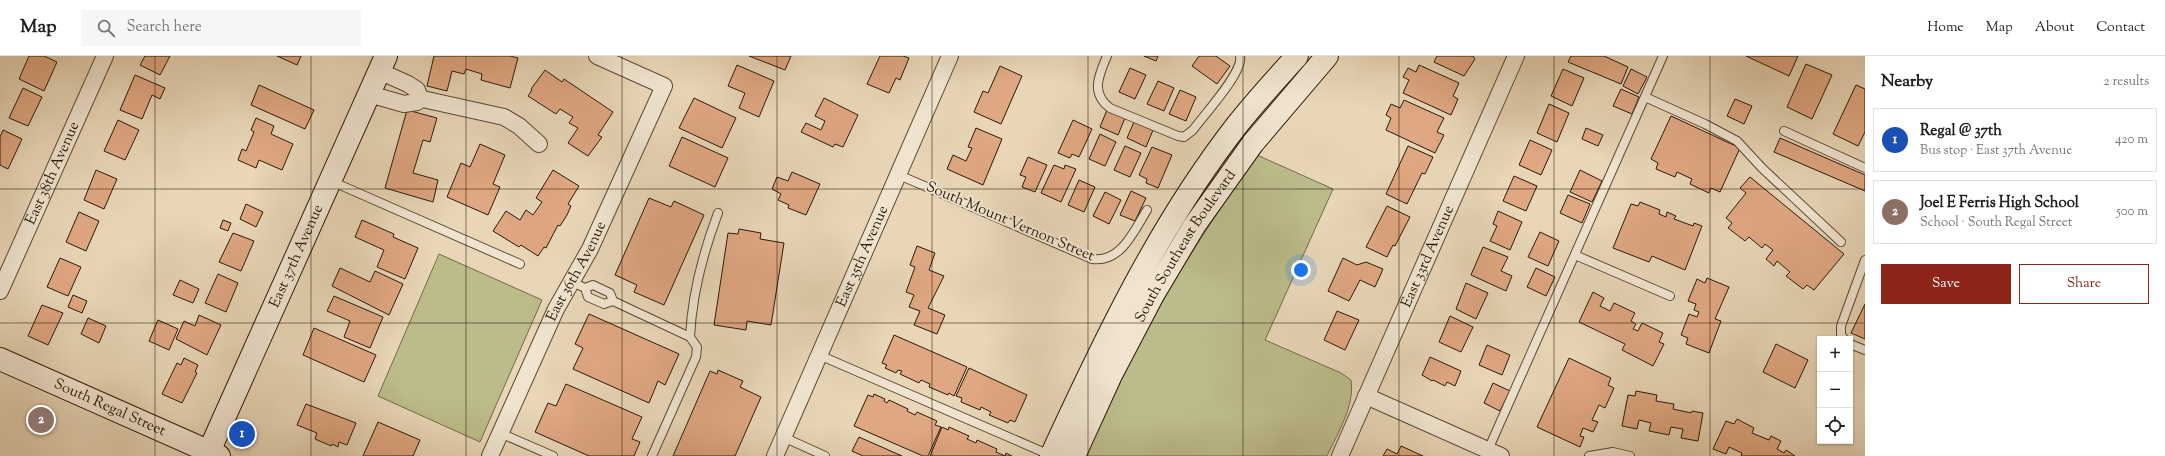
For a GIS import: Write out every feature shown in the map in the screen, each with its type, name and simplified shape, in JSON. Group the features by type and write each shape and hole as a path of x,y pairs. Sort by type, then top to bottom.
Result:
{"main road":[{"name":"South Southeast Boulevard","path":"1051,456 1100,349 1149,258 1187,196 1237,125 1297,56"},
{"name":"South Southeast Boulevard","path":"1074,456 1111,375 1154,293 1194,226 1253,143 1327,56"},
{"name":"East 37th Avenue","path":"212,455 382,63"},
{"name":"South Regal Street","path":"0,360 212,455"}],"street":[{"name":"East 38th Avenue","path":"0,291 105,56"},
{"name":"East 36th Avenue","path":"490,456 556,309 570,281 590,249 664,86 596,56"},
{"name":"East 35th Avenue","path":"775,456 950,56"},
{"name":"East 33rd Avenue","path":"1340,456 1516,56"},
{"path":"369,94 404,104 417,102 417,90 382,63"},
{"path":"418,98 504,117 519,126 539,144"},
{"path":"1366,396 1495,453"}],"lane":[{"path":"1107,56 1098,75 1097,85 1098,95 1103,103 1123,114 1184,137 1193,130 1236,73 1242,60 1240,56"},
{"path":"1495,453 1575,255 1663,56"},
{"path":"1644,97 1705,124 1736,141 1762,168 1842,242"},
{"path":"1784,131 1865,168"},
{"name":"South Mount Vernon Street","path":"899,175 1092,259 1102,260 1113,256 1123,248 1148,210"},
{"path":"330,181 520,264"},
{"path":"690,337 692,305 707,242 718,213"},
{"path":"1575,255 1670,296"},
{"path":"1842,336 1841,326 1865,260"},
{"path":"570,281 585,288 593,285 604,290 610,293 613,301"},
{"path":"585,288 588,297 593,300 604,304 613,301 690,337 697,347 696,357 652,456"},
{"path":"1853,345 1865,350"},
{"path":"819,355 1051,456"},
{"path":"500,434 553,456"},
{"path":"783,437 825,456"},
{"path":"1589,456 1613,452 1630,456"}],"green space":[{"path":"1257,155 1333,189 1265,340 1341,373 1351,380 1352,390 1345,419 1327,456 1086,456 1126,369 1154,317 1211,223"},
{"path":"439,254 542,300 480,442 378,396"}],"building":[{"path":"29,56 44,56 57,62 44,91 19,79"},
{"path":"145,56 170,56 160,75 140,65"},
{"path":"277,56 301,56 297,65"},
{"path":"434,56 510,56 518,58 510,88 481,80 482,74 466,69 464,74 452,71 447,91 427,86"},
{"path":"749,56 791,56 785,70"},
{"path":"880,56 903,56 909,58 900,80 896,78 889,93 867,84"},
{"path":"1144,56 1158,56 1156,61"},
{"path":"1199,56 1216,56 1230,66 1217,84 1192,66"},
{"path":"1437,56 1473,56 1475,59 1464,76 1434,62"},
{"path":"1571,56 1604,56 1628,67 1621,84 1568,62"},
{"path":"1746,56 1798,56 1789,76"},
{"path":"1806,64 1832,75 1812,119 1787,107"},
{"path":"737,65 774,81 759,117 739,108 745,93 728,86"},
{"path":"1419,65 1459,83 1453,96 1458,99 1451,115 1403,93 1409,80 1403,77 1408,68 1416,72"},
{"path":"1000,66 1022,76 1001,124 974,112 983,91 988,93"},
{"path":"1130,68 1146,75 1135,99 1119,92"},
{"path":"1563,69 1584,78 1572,106 1551,96"},
{"path":"1631,69 1647,77 1638,94 1623,86"},
{"path":"545,70 562,82 564,79 613,112 598,135 602,137 588,156 568,143 578,128 569,123 573,117 560,109 556,114 528,96 532,90 531,89"},
{"path":"135,75 165,88 160,99 152,95 142,119 120,110"},
{"path":"1158,81 1174,88 1164,111 1147,104"},
{"path":"259,85 314,110 305,129 251,105"},
{"path":"1856,85 1865,89 1865,132 1858,146 1833,134"},
{"path":"23,88 42,97 28,126 9,118"},
{"path":"1621,89 1639,97 1632,114 1613,106"},
{"path":"1180,90 1196,97 1186,121 1169,114"},
{"path":"694,98 736,118 722,148 679,128"},
{"path":"824,98 858,115 843,147 835,144 833,147 801,132 806,123 821,130 825,121 815,116"},
{"path":"1735,99 1752,106 1744,124 1727,116"},
{"path":"1404,100 1444,118 1437,132 1444,135 1435,153 1386,130 1391,118 1386,115 1391,104 1400,108"},
{"path":"1549,104 1569,113 1557,142 1537,133"},
{"path":"407,110 437,118 430,142 423,140 413,173 438,180 433,202 385,188"},
{"path":"1107,110 1125,118 1118,135 1100,127"},
{"path":"1671,116 1740,148 1720,192 1711,188 1709,193 1690,184 1692,179 1677,172 1675,177 1656,169 1658,163 1651,159"},
{"path":"256,118 274,126 271,134 293,144 282,170 259,160 256,168 238,160 242,149 246,151 254,132 251,130"},
{"path":"118,120 139,130 125,160 104,151"},
{"path":"1073,120 1092,129 1079,157 1072,154 1070,158 1058,153"},
{"path":"1134,122 1153,130 1146,147 1127,138"},
{"path":"976,128 1002,139 983,185 947,169 953,155 966,161 972,148 968,147"},
{"path":"1586,128 1603,135 1598,146 1582,139"},
{"path":"3,130 22,139 8,169 0,165 0,137"},
{"path":"1100,134 1116,142 1105,166 1089,159"},
{"path":"682,137 728,158 715,187 669,166"},
{"path":"1780,138 1865,175 1865,191 1774,152"},
{"path":"1530,140 1552,150 1541,175 1519,165"},
{"path":"480,144 505,155 493,184 500,187 488,215 447,197 461,163 470,167"},
{"path":"1125,146 1141,153 1130,177 1114,170"},
{"path":"1408,146 1433,157 1425,174 1422,173 1407,204 1386,194"},
{"path":"1152,147 1172,155 1158,188 1146,183 1147,179 1139,175"},
{"path":"1028,157 1047,165 1035,192 1022,187 1026,177 1020,175"},
{"path":"1054,165 1064,169 1065,165 1076,169 1061,202 1041,193"},
{"path":"96,170 117,179 104,209 84,200"},
{"path":"553,170 579,186 568,204 571,206 567,215 560,226 558,225 546,248 544,247 538,256 521,245 519,247 493,231 506,211 520,220 526,210 533,215 542,202 536,198"},
{"path":"1580,170 1602,181 1592,202 1570,192"},
{"path":"792,172 820,184 806,215 788,208 789,205 778,200 781,194 772,189 777,177 788,181"},
{"path":"1514,176 1537,186 1526,211 1503,201"},
{"path":"1750,177 1844,254 1814,290 1807,285 1803,289 1786,276 1790,272 1777,261 1774,266 1766,259 1773,250 1765,244 1762,248 1749,237 1745,241 1728,228 1732,223 1726,218 1746,193 1740,188"},
{"path":"1079,180 1095,187 1084,212 1068,205"},
{"path":"1131,191 1146,198 1135,221 1120,215"},
{"path":"1105,192 1121,200 1109,224 1093,216"},
{"path":"1568,195 1590,204 1582,223 1560,213"},
{"path":"649,198 671,207 674,201 704,215 664,305 634,292 637,285 615,275"},
{"path":"1640,202 1660,210 1659,214 1666,217 1667,212 1676,216 1674,219 1693,226 1694,223 1702,226 1685,270 1652,256 1649,262 1613,248 1631,204 1638,206"},
{"path":"246,204 263,212 256,227 240,219"},
{"path":"1387,206 1410,217 1395,246 1393,245 1387,257 1366,247"},
{"path":"1498,211 1522,222 1510,250 1490,241 1497,226 1493,224"},
{"path":"79,212 99,221 86,251 66,242"},
{"path":"223,220 231,223 228,231 220,228"},
{"path":"362,220 394,234 393,237 418,248 405,279 377,267 384,250 355,237"},
{"path":"739,229 761,233 760,239 784,243 771,325 747,321 746,330 714,325 728,233 738,234"},
{"path":"1540,232 1559,241 1548,266 1528,257"},
{"path":"233,233 254,241 241,271 219,262"},
{"path":"917,246 935,253 929,270 944,276 928,308 945,315 937,334 914,325 920,311 909,307 914,295 906,292 915,267 910,265"},
{"path":"1483,247 1508,257 1501,271 1512,276 1506,291 1471,275"},
{"path":"60,258 81,267 68,296 47,287"},
{"path":"1343,258 1357,265 1366,262 1383,269 1375,287 1360,280 1349,301 1328,291"},
{"path":"340,268 370,282 375,271 403,284 389,315 332,286"},
{"path":"1536,268 1555,277 1546,296 1527,287"},
{"path":"218,274 238,283 226,312 205,303"},
{"path":"1707,278 1729,287 1715,319 1721,321 1709,353 1686,344 1688,338 1681,335 1689,314 1697,317 1699,312 1694,310 1696,304 1688,301 1697,279 1705,283"},
{"path":"180,280 199,289 193,303 173,295"},
{"path":"1466,283 1488,293 1476,319 1456,309"},
{"path":"1593,292 1604,298 1600,306 1610,311 1614,303 1635,313 1631,321 1636,324 1633,329 1638,331 1642,323 1663,333 1659,342 1664,344 1653,366 1622,350 1625,344 1579,322"},
{"path":"73,295 87,301 82,313 68,307"},
{"path":"334,296 383,317 370,348 344,337 350,321 327,311"},
{"path":"1865,304 1865,339 1851,333"},
{"path":"42,305 63,313 48,345 28,336"},
{"path":"1337,311 1359,320 1345,350 1324,340"},
{"path":"589,314 679,354 665,385 658,381 649,403 573,369 583,348 575,344"},
{"path":"199,315 221,325 207,355 176,339 184,321 195,326"},
{"path":"1450,316 1473,327 1461,352 1439,342"},
{"path":"88,318 106,326 99,343 81,334"},
{"path":"158,320 178,329 169,350 149,341"},
{"path":"314,328 376,355 364,382 303,355"},
{"path":"894,335 967,367 954,396 929,387 930,384 921,380 919,383 900,374 902,371 898,370 896,373 885,368 887,365 882,363"},
{"path":"1776,344 1808,360 1795,388 1763,372"},
{"path":"1487,345 1510,355 1502,375 1479,365"},
{"path":"1430,357 1461,371 1455,386 1447,382 1445,386 1422,375"},
{"path":"184,358 198,365 195,372 197,373 182,403 162,394 177,363 181,365"},
{"path":"1569,358 1611,378 1608,385 1614,388 1605,408 1599,405 1592,420 1598,422 1593,432 1583,428 1580,436 1584,437 1580,447 1537,427"},
{"path":"969,368 1027,395 1015,422 1010,420 1008,423 989,415 991,412 981,407 980,410 961,402 962,398 956,396"},
{"path":"718,370 743,381 740,387 761,397 735,456 673,456 710,371 717,374"},
{"path":"1493,383 1510,391 1500,411 1484,403"},
{"path":"566,384 642,417 632,439 640,442 634,456 589,456 535,432 548,403 556,406"},
{"path":"1636,391 1657,395 1656,401 1674,404 1673,409 1691,413 1692,411 1703,413 1698,441 1681,438 1683,429 1671,427 1669,435 1649,431 1651,423 1639,420 1637,429 1622,426 1628,395 1635,396"},
{"path":"874,394 885,399 884,401 887,403 889,400 908,409 907,411 915,415 917,412 937,421 935,425 941,427 928,456 923,456 854,426 868,395 873,397"},
{"path":"306,404 356,423 347,445 339,442 338,447 332,444 331,446 315,439 317,433 297,425"},
{"path":"1737,419 1754,428 1752,433 1769,440 1771,436 1781,441 1777,449 1784,453 1786,450 1795,456 1741,456 1742,453 1729,447 1726,454 1713,449 1726,421 1734,424"},
{"path":"378,422 420,440 413,456 363,456"},
{"path":"942,427 948,430 949,427 969,436 967,439 976,443 977,440 997,449 996,452 1005,456 930,456"},
{"path":"859,437 902,456 863,456 852,451"},
{"path":"1401,446 1423,456 1383,456 1387,449 1397,454"},
{"path":"1006,453 1012,456 1005,456"}],"place":[{"name":"Joel E Ferris High School","path":"41,420"},
{"name":"Regal @ 37th","path":"242,434"}]}
